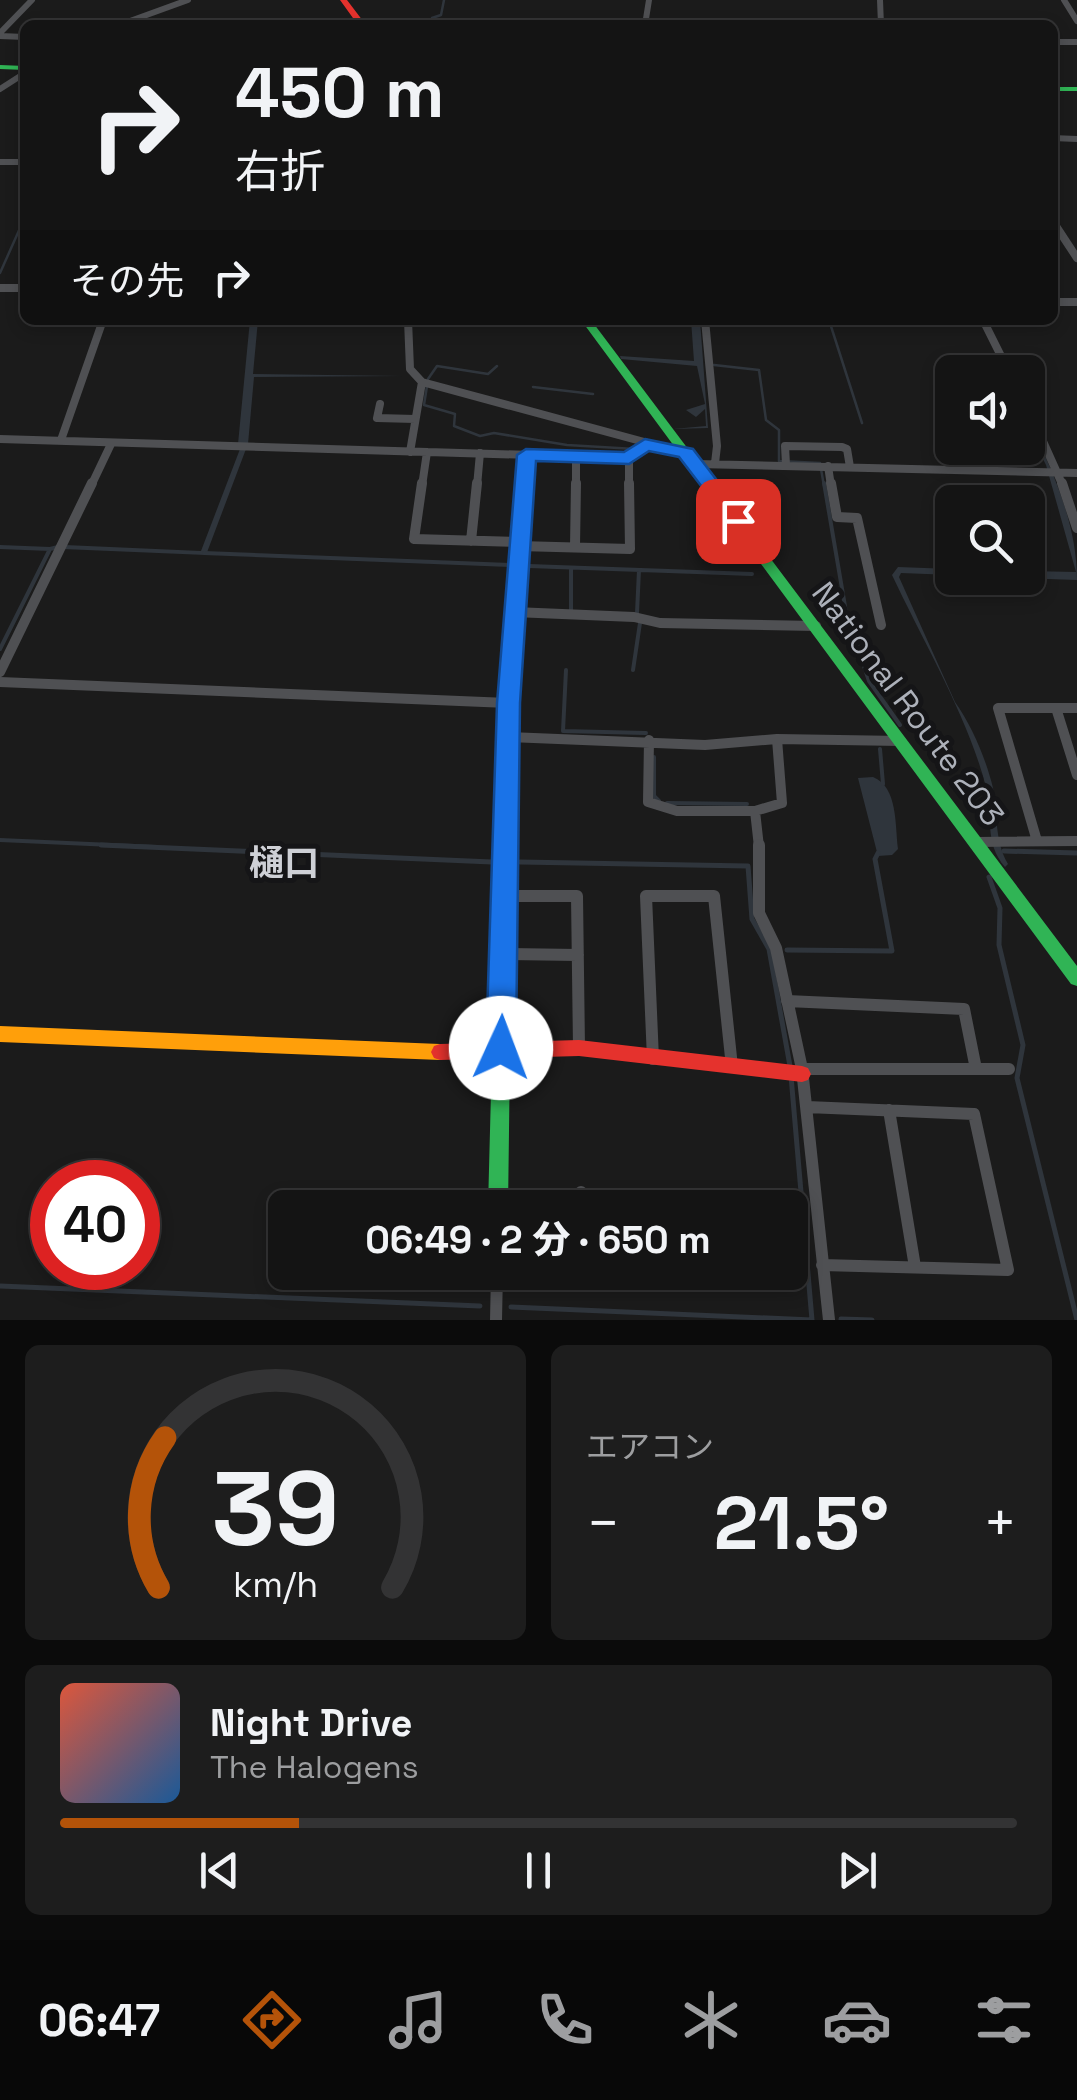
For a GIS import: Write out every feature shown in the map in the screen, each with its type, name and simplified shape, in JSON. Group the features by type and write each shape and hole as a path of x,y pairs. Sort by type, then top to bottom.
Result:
{"main road":[{"name":"National Route 203","path":"590,325 902,742 982,842 1077,979"},
{"path":"498,1190 508,703 526,455"},
{"path":"0,1034 478,1054 501,1048 578,1048 653,1060 802,1072"}],"street":[{"path":"0,34 32,0"},
{"path":"133,20 188,0"},
{"path":"1064,0 1075,18"},
{"path":"0,90 20,72"},
{"path":"1058,229 1077,258"},
{"path":"61,440 101,325"},
{"path":"408,325 410,369 422,382 691,458 715,463 786,462 1077,474"},
{"path":"705,325 717,446 715,463"},
{"path":"986,325 1001,355"},
{"path":"410,452 422,382"},
{"path":"380,404 377,418 416,419"},
{"path":"0,439 629,458 645,444"},
{"path":"0,672 111,444"},
{"path":"1045,445 1077,528"},
{"path":"786,462 784,446 842,446 847,449 850,467"},
{"path":"427,452 414,539 575,547 630,548 629,458"},
{"path":"471,540 480,454"},
{"path":"575,547 576,456"},
{"path":"828,466 837,517 857,518 881,625"},
{"path":"514,612 634,618 660,623 816,626"},
{"path":"0,682 508,703"},
{"path":"1037,841 998,708 1077,708"},
{"path":"1056,708 1077,774"},
{"path":"510,737 705,745 777,739 902,742"},
{"path":"650,740 648,802 678,811 755,811 782,803 777,739"},
{"path":"755,811 760,858 756,867 758,912 776,948 802,1072 828,1320"},
{"path":"982,842 1077,841"},
{"path":"505,896 577,896 578,1048"},
{"path":"653,1060 646,896 714,896 732,1067"},
{"path":"504,954 578,955"},
{"path":"787,1001 964,1009 976,1069"},
{"path":"802,1072 1009,1069"},
{"path":"807,1107 974,1114 1008,1270 822,1265"},
{"path":"890,1110 914,1267"},
{"path":"496,1320 497,1290"}],"shaded area":[{"path":"250,325 258,325 253,374 403,376 254,377 248,444 238,444"},
{"path":"691,325 700,325 708,428 673,429 706,426 705,409 696,417 686,410 705,404 697,366 620,356 694,361"},
{"path":"240,449 246,449 206,555 63,549 65,545 201,551"},
{"path":"1045,458 1068,518 1073,538 1077,580 1045,579 1045,571 1076,572"},
{"path":"898,567 935,568 935,574 901,573 899,577 982,754 993,788 998,836 1008,864 1005,867 994,848 986,787 978,760 957,707 892,575"},
{"path":"873,777 887,789 894,808 898,849 892,855 878,856 858,778"}],"waterway":[{"path":"431,20 441,15 444,0"},
{"path":"0,273 20,228"},
{"path":"831,325 862,423"},
{"path":"714,365 759,370 766,420 779,430 779,461 820,463"},
{"path":"428,379 437,366 488,374 497,366"},
{"path":"427,386 424,405 455,414 454,426 480,436 494,433 567,445 635,449 637,445"},
{"path":"533,387 593,394"},
{"path":"821,469 824,486"},
{"path":"824,483 846,612 869,681 900,725"},
{"path":"0,547 50,549"},
{"path":"50,549 58,547"},
{"path":"0,649 50,549"},
{"path":"204,553 513,565"},
{"path":"529,566 752,574"},
{"path":"571,568 571,612"},
{"path":"637,613 639,570"},
{"path":"633,670 640,623"},
{"path":"566,670 563,731 646,733"},
{"path":"880,749 883,784"},
{"path":"654,757 654,796 659,801"},
{"path":"667,803 747,804"},
{"path":"0,840 157,847"},
{"path":"101,845 492,862"},
{"path":"1004,851 1077,853"},
{"path":"787,950 892,951 875,859 878,853"},
{"path":"520,862 748,866 752,919 769,949 790,1066"},
{"path":"989,877 1000,908 999,945 1023,1045 1017,1078 1077,1320"},
{"path":"511,1307 812,1320 791,1076"},
{"path":"0,1286 480,1306"},
{"path":"841,1319 872,1320"}],"traffic: fast":[{"path":"0,67 20,68"},
{"path":"1058,89 1077,89"},
{"path":"590,325 1077,979"},
{"path":"498,1190 507,745"}],"traffic: slow":[{"path":"0,1034 440,1052"}],"traffic: jam":[{"path":"343,0 358,20"},
{"path":"507,745 526,455"},
{"path":"440,1052 579,1048 802,1074"}],"district":[{"name":"樋口","path":"284,863"}],"route":[{"path":"501,1048 508,703 526,455 629,458 645,444 686,453 738,521"}]}
